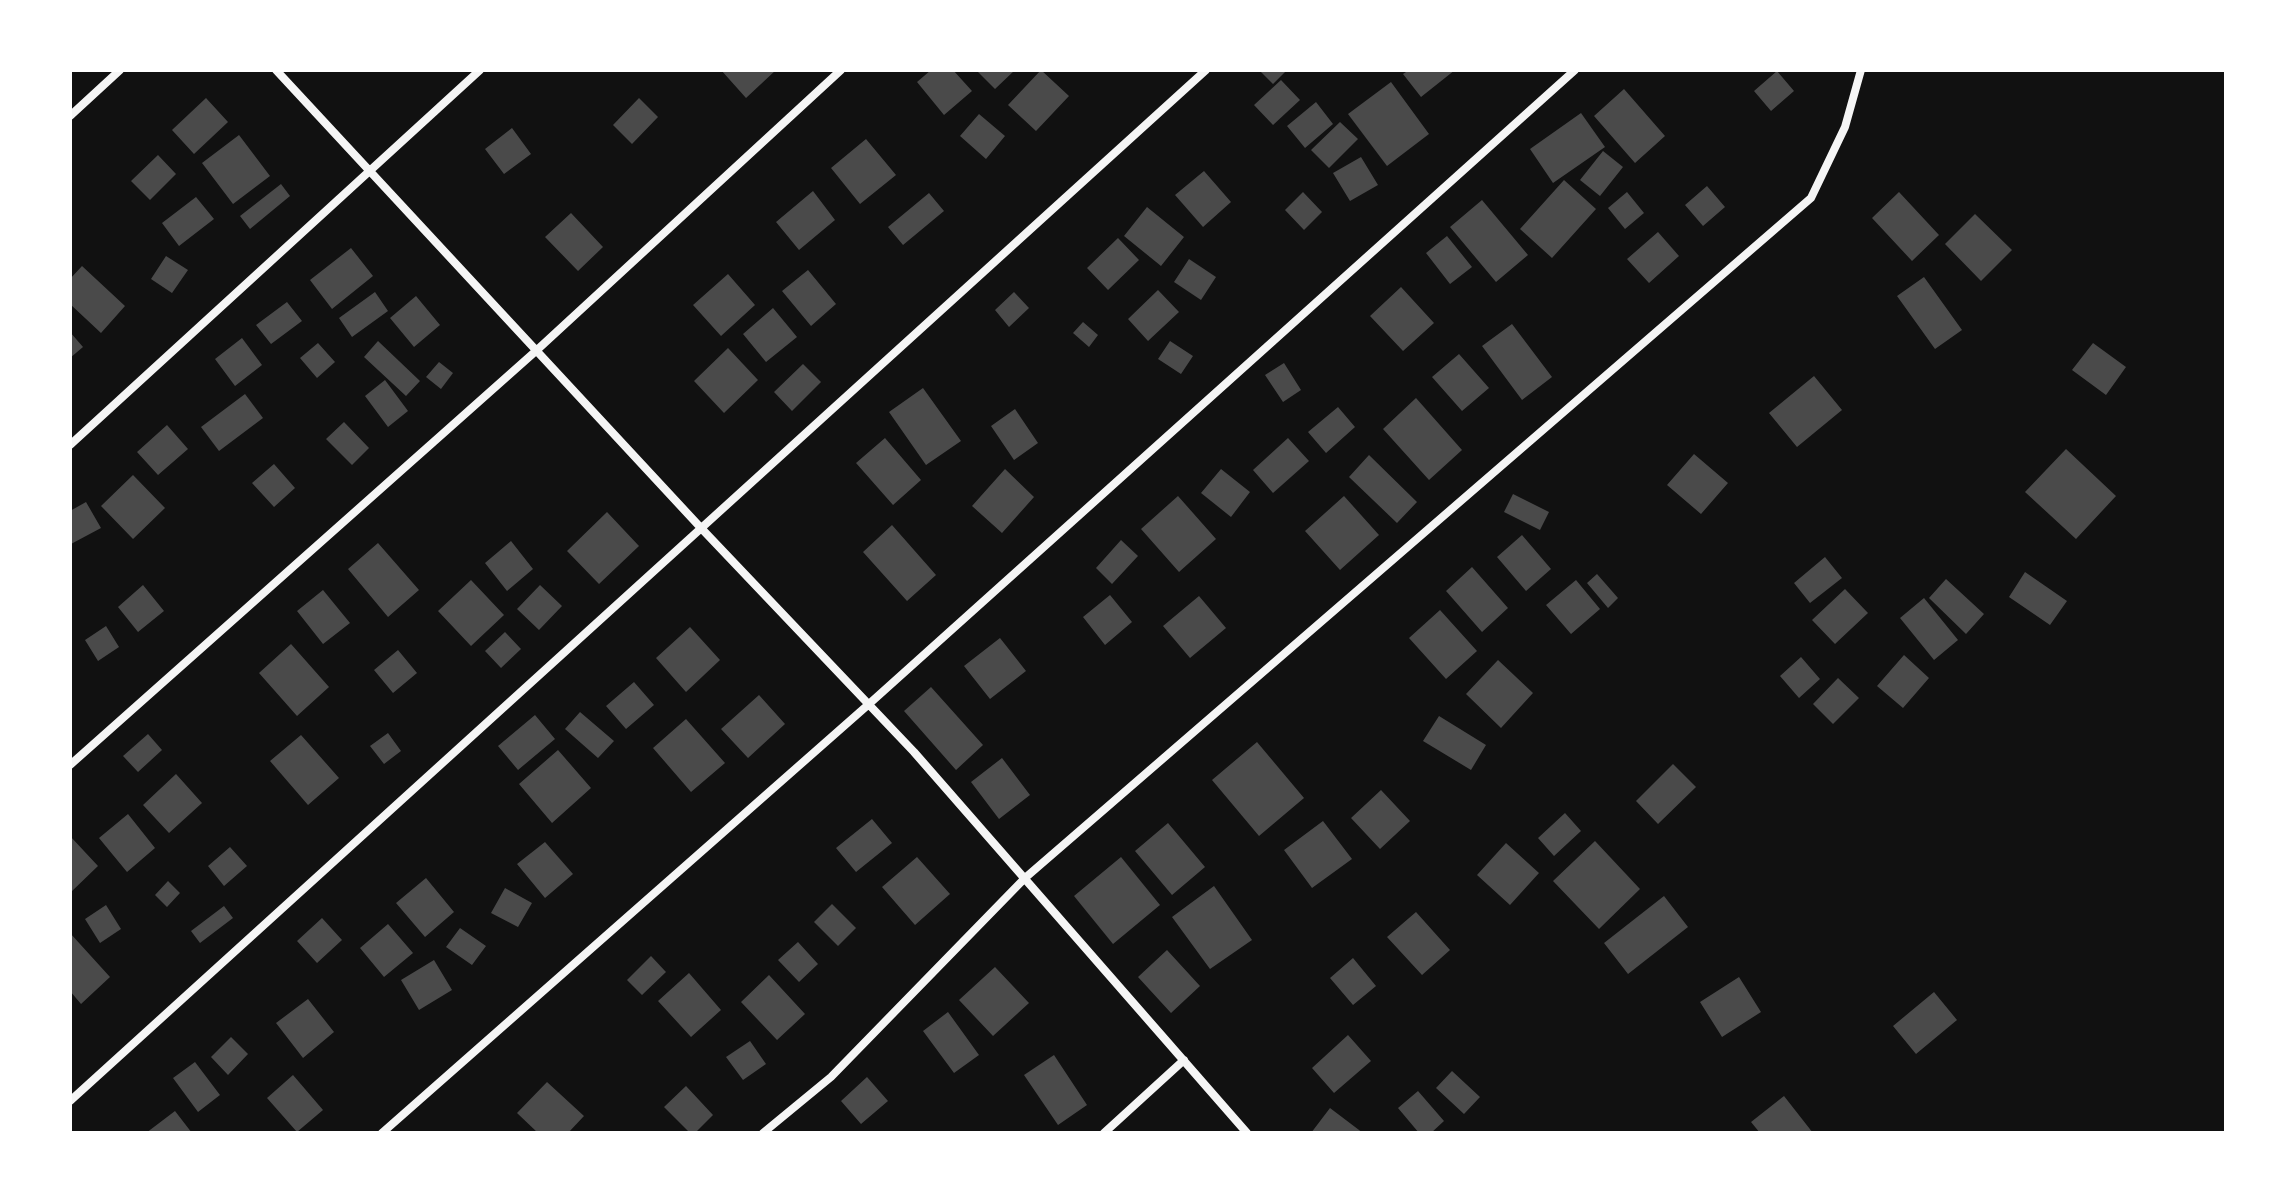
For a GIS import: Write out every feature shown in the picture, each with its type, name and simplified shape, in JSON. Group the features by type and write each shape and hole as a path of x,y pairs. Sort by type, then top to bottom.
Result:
{"street":[{"path":"70,116 120,70"},
{"path":"276,70 701,528 869,704 1247,1133"},
{"path":"70,445 480,70"},
{"path":"70,765 537,350 841,70"},
{"path":"70,1101 1206,70"},
{"path":"382,1133 869,704 1575,70"},
{"path":"763,1133 831,1077 1025,878 1811,198 1845,127 1861,70"},
{"path":"1104,1133 1184,1060"}],"building":[{"path":"721,70 776,70 746,98"},
{"path":"931,70 953,70 972,91 944,115 917,82"},
{"path":"976,70 1015,70 995,89"},
{"path":"1041,70 1069,96 1036,131 1008,105"},
{"path":"1259,70 1287,70 1273,84"},
{"path":"1409,70 1455,70 1421,97 1403,74"},
{"path":"1777,71 1794,91 1771,111 1754,91"},
{"path":"1281,80 1300,100 1273,125 1254,105"},
{"path":"1391,82 1429,134 1387,166 1348,114"},
{"path":"1624,89 1665,136 1635,163 1594,116"},
{"path":"206,98 228,122 194,154 172,130"},
{"path":"639,98 658,117 632,144 613,125"},
{"path":"1316,102 1333,124 1305,148 1287,126"},
{"path":"1581,113 1605,147 1553,183 1530,149"},
{"path":"979,114 1005,136 986,159 960,136"},
{"path":"1340,122 1358,139 1329,168 1311,150"},
{"path":"512,128 531,154 504,174 485,149"},
{"path":"239,135 270,176 233,204 202,163"},
{"path":"866,139 896,175 860,204 831,168"},
{"path":"1603,151 1623,167 1600,196 1580,180"},
{"path":"158,155 176,174 150,200 131,181"},
{"path":"1361,157 1378,185 1350,201 1333,173"},
{"path":"1204,171 1231,202 1203,227 1175,195"},
{"path":"1564,180 1596,209 1552,258 1520,229"},
{"path":"281,184 290,196 250,229 240,216"},
{"path":"1707,186 1725,207 1703,226 1685,205"},
{"path":"813,191 835,220 799,250 776,222"},
{"path":"1303,192 1322,212 1304,230 1285,210"},
{"path":"1627,192 1644,213 1625,229 1608,208"},
{"path":"1899,192 1939,235 1912,261 1872,218"},
{"path":"929,193 944,211 903,245 888,227"},
{"path":"196,197 214,219 179,246 162,223"},
{"path":"1482,200 1528,255 1496,282 1450,227"},
{"path":"1147,207 1184,237 1161,266 1124,236"},
{"path":"571,213 603,247 578,271 545,237"},
{"path":"1975,214 2012,250 1981,281 1945,244"},
{"path":"1658,232 1679,256 1649,283 1627,259"},
{"path":"1447,236 1472,267 1450,284 1426,253"},
{"path":"1118,238 1139,260 1108,290 1087,268"},
{"path":"351,248 373,276 332,309 310,280"},
{"path":"166,256 188,270 172,293 151,279"},
{"path":"1189,259 1216,277 1201,300 1174,282"},
{"path":"82,266 125,306 101,333 70,304 70,279"},
{"path":"808,270 836,304 811,326 782,291"},
{"path":"728,274 755,305 721,336 693,305"},
{"path":"1924,277 1962,330 1935,349 1897,296"},
{"path":"1401,287 1434,323 1403,351 1370,316"},
{"path":"1158,290 1179,312 1148,341 1128,319"},
{"path":"375,292 388,311 352,337 339,318"},
{"path":"1014,292 1029,308 1009,327 995,310"},
{"path":"416,296 440,325 414,347 390,318"},
{"path":"287,302 302,321 271,344 256,325"},
{"path":"773,308 797,337 766,362 743,334"},
{"path":"1083,322 1098,335 1089,347 1073,333"},
{"path":"1512,324 1552,377 1522,400 1482,346"},
{"path":"70,332 83,347 70,358"},
{"path":"242,338 262,365 235,386 215,359"},
{"path":"378,341 420,381 406,396 364,357"},
{"path":"1170,341 1193,356 1181,374 1158,359"},
{"path":"318,343 335,362 317,378 300,358"},
{"path":"2093,343 2126,367 2106,395 2072,370"},
{"path":"728,348 758,380 724,413 694,381"},
{"path":"1459,354 1489,388 1462,411 1432,377"},
{"path":"439,362 453,373 441,389 426,377"},
{"path":"1284,363 1301,390 1283,402 1265,375"},
{"path":"803,364 821,382 792,411 774,392"},
{"path":"1814,376 1842,410 1797,447 1769,413"},
{"path":"385,380 408,411 388,427 365,396"},
{"path":"923,388 961,441 926,465 889,412"},
{"path":"245,394 263,418 219,451 201,427"},
{"path":"1416,398 1462,450 1429,480 1383,429"},
{"path":"1338,407 1355,427 1326,453 1308,432"},
{"path":"1015,409 1038,443 1014,460 991,426"},
{"path":"344,422 369,448 352,465 326,439"},
{"path":"167,425 188,449 158,475 137,452"},
{"path":"885,438 921,480 893,505 856,463"},
{"path":"1288,438 1309,461 1273,493 1253,470"},
{"path":"2066,449 2116,496 2076,539 2025,492"},
{"path":"1694,454 1728,483 1701,514 1667,485"},
{"path":"1369,455 1417,502 1397,523 1349,477"},
{"path":"274,464 295,488 274,507 252,483"},
{"path":"1005,469 1034,497 1002,533 972,506"},
{"path":"1221,469 1250,492 1231,517 1201,493"},
{"path":"133,475 165,508 133,539 101,506"},
{"path":"1513,494 1549,512 1540,530 1504,512"},
{"path":"1178,496 1216,539 1179,572 1141,529"},
{"path":"1344,496 1379,535 1340,570 1305,531"},
{"path":"86,502 101,528 71,544 70,511"},
{"path":"607,512 639,546 599,584 567,551"},
{"path":"892,525 936,575 907,601 863,552"},
{"path":"1522,535 1551,569 1526,591 1497,557"},
{"path":"1121,540 1138,556 1112,584 1096,568"},
{"path":"511,541 533,569 507,591 485,563"},
{"path":"378,543 419,590 388,617 348,569"},
{"path":"1825,557 1842,578 1810,603 1794,583"},
{"path":"1472,567 1508,608 1482,632 1446,591"},
{"path":"2025,572 2067,601 2050,625 2009,597"},
{"path":"1597,574 1618,598 1608,608 1587,583"},
{"path":"1946,579 1984,614 1966,634 1929,598"},
{"path":"471,580 504,615 471,646 438,611"},
{"path":"1576,580 1600,609 1571,634 1546,605"},
{"path":"143,585 164,611 138,632 118,607"},
{"path":"540,585 562,606 539,630 517,609"},
{"path":"1845,589 1868,613 1835,644 1812,620"},
{"path":"323,590 350,623 323,644 297,611"},
{"path":"1110,595 1132,622 1105,645 1083,617"},
{"path":"1199,596 1226,628 1190,658 1163,626"},
{"path":"1924,598 1958,640 1934,660 1900,618"},
{"path":"1440,610 1477,651 1446,679 1409,638"},
{"path":"106,626 119,647 98,661 85,640"},
{"path":"690,627 720,660 686,692 656,658"},
{"path":"505,632 521,649 501,668 485,651"},
{"path":"1000,638 1026,671 990,699 964,666"},
{"path":"291,644 329,687 297,716 259,673"},
{"path":"398,650 417,673 393,693 374,670"},
{"path":"1904,655 1929,678 1903,708 1877,686"},
{"path":"1801,657 1820,679 1799,698 1780,676"},
{"path":"1498,660 1533,693 1501,728 1466,694"},
{"path":"1838,678 1859,698 1833,724 1813,704"},
{"path":"634,682 654,705 626,729 606,706"},
{"path":"931,687 983,745 956,770 904,711"},
{"path":"759,695 785,724 748,758 721,729"},
{"path":"580,712 614,741 598,758 565,729"},
{"path":"535,715 555,739 518,770 498,746"},
{"path":"1439,716 1486,745 1471,770 1423,741"},
{"path":"686,719 725,763 691,792 653,748"},
{"path":"388,733 401,751 384,764 370,746"},
{"path":"148,734 162,750 138,772 123,756"},
{"path":"301,735 339,778 308,805 270,761"},
{"path":"1257,742 1304,798 1259,836 1212,780"},
{"path":"558,750 591,788 552,823 519,784"},
{"path":"1002,758 1030,795 999,819 971,782"},
{"path":"1673,764 1696,787 1658,824 1636,801"},
{"path":"176,774 202,803 169,833 143,805"},
{"path":"1381,790 1410,821 1380,849 1351,818"},
{"path":"1565,813 1581,831 1554,856 1538,838"},
{"path":"128,814 155,848 127,872 99,838"},
{"path":"872,819 892,843 856,872 836,848"},
{"path":"1323,821 1352,859 1312,888 1284,850"},
{"path":"1168,823 1205,867 1172,895 1135,851"},
{"path":"70,836 98,866 70,893"},
{"path":"1595,841 1640,889 1599,929 1553,881"},
{"path":"545,842 573,874 545,898 517,864"},
{"path":"1506,843 1539,873 1510,905 1477,875"},
{"path":"230,847 247,866 224,886 208,866"},
{"path":"917,857 950,894 915,925 882,887"},
{"path":"1121,857 1160,905 1113,944 1074,896"},
{"path":"426,878 454,912 425,937 396,903"},
{"path":"168,881 180,893 167,907 155,895"},
{"path":"1214,886 1252,940 1210,969 1172,917"},
{"path":"505,888 532,903 518,927 491,913"},
{"path":"1664,896 1688,927 1628,974 1604,943"},
{"path":"832,904 856,928 838,946 814,922"},
{"path":"106,905 121,929 100,943 85,919"},
{"path":"224,906 233,918 200,943 191,931"},
{"path":"1416,912 1450,950 1422,975 1387,937"},
{"path":"322,918 342,940 317,963 297,941"},
{"path":"388,924 413,953 384,977 360,948"},
{"path":"460,928 486,946 472,965 446,947"},
{"path":"70,933 110,977 81,1004 70,991"},
{"path":"798,942 818,964 799,982 778,960"},
{"path":"1167,950 1200,986 1171,1013 1138,977"},
{"path":"651,956 666,972 642,995 627,980"},
{"path":"1353,958 1376,986 1353,1005 1330,978"},
{"path":"434,960 452,990 419,1010 401,980"},
{"path":"995,967 1029,1003 993,1036 959,1000"},
{"path":"689,973 721,1010 691,1037 658,1001"},
{"path":"769,975 805,1014 777,1040 741,1002"},
{"path":"1739,977 1761,1012 1722,1037 1700,1002"},
{"path":"1934,992 1957,1020 1916,1054 1893,1026"},
{"path":"308,999 334,1032 303,1058 276,1023"},
{"path":"948,1012 979,1055 954,1073 923,1031"},
{"path":"1348,1035 1371,1061 1334,1093 1312,1068"},
{"path":"231,1037 248,1054 228,1075 211,1057"},
{"path":"750,1041 766,1064 743,1080 726,1057"},
{"path":"1054,1055 1087,1105 1058,1125 1024,1075"},
{"path":"195,1062 220,1095 198,1112 173,1078"},
{"path":"1452,1071 1480,1097 1464,1114 1436,1088"},
{"path":"293,1075 323,1110 297,1132 267,1098"},
{"path":"867,1077 888,1101 861,1124 841,1101"},
{"path":"547,1082 584,1116 568,1133 538,1133 517,1113"},
{"path":"686,1086 713,1115 695,1133 690,1133 664,1107"},
{"path":"1418,1091 1444,1121 1431,1133 1419,1133 1398,1108"},
{"path":"1784,1096 1813,1133 1760,1133 1751,1122"},
{"path":"1330,1108 1363,1133 1311,1133"},
{"path":"175,1111 192,1133 146,1133"}]}
